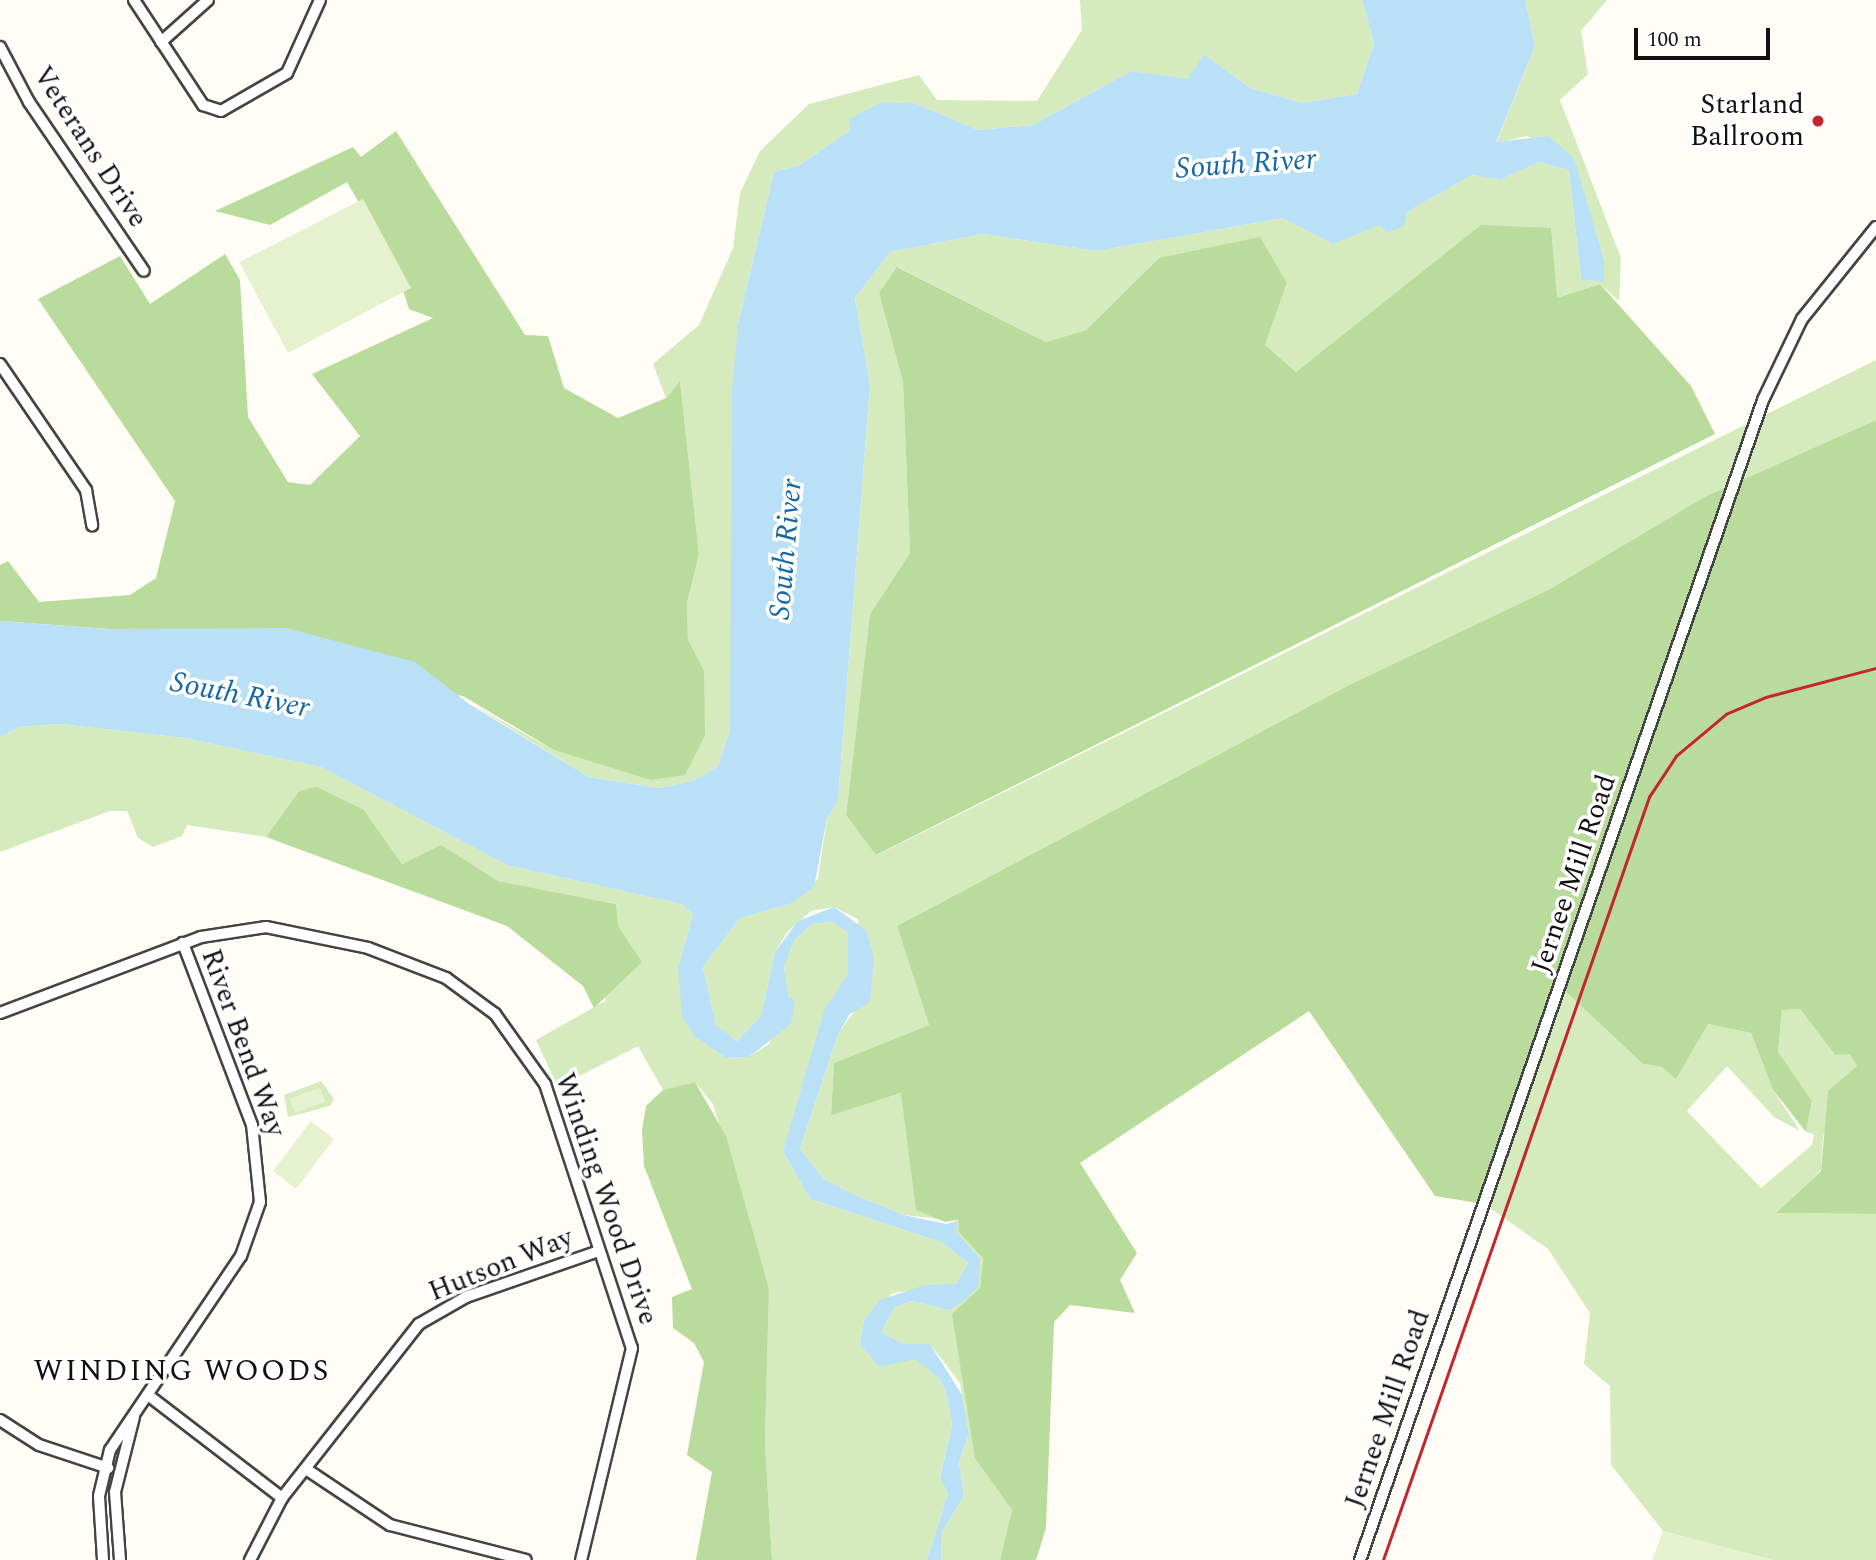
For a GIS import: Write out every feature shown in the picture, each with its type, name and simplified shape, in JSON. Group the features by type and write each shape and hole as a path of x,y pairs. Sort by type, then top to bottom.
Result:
{"street":[{"path":"134,0 203,105 221,111 286,74 320,0"},
{"path":"162,42 208,0"},
{"name":"Veterans Drive","path":"0,47 29,102 144,271"},
{"name":"Jernee Mill Road","path":"1360,1560 1763,400 1802,318 1876,227"},
{"path":"0,364 86,490 92,525"},
{"name":"Winding Wood Drive","path":"0,1013 183,943 238,929 301,929 420,968 476,998 512,1031 537,1068 632,1348 581,1560"},
{"name":"River Bend Way","path":"103,1560 98,1512 104,1468 148,1395 241,1256 260,1202 252,1125 183,943"},
{"name":"Hutson Way","path":"250,1560 282,1499 429,1316 599,1251"},
{"path":"148,1395 282,1499"},
{"name":"River Bend Way","path":"120,1560 118,1470 134,1417"},
{"path":"0,1420 39,1445 104,1468 118,1470"},
{"path":"306,1469 390,1525 526,1560"}],"green space":[{"path":"1080,0 1362,0 1374,43 1357,94 1302,103 1250,88 1204,54 1188,80 1131,71 1033,125 978,130 917,104 850,130 800,165 774,172 738,324 730,730 718,766 695,780 660,788 589,777 469,703 554,750 704,672 688,641 687,603 699,555 680,382 666,398 653,364 699,325 733,248 740,193 760,151 809,104 919,75 937,100 1037,101 1082,30"},
{"path":"1525,0 1607,0 1581,31 1588,74 1560,100 1621,258 1619,301 1600,284 1557,298 1482,225 1296,372 1265,345 1287,283 1159,258 1086,330 1046,342 898,267 879,293 903,382 910,553 870,614 846,815 877,855 1876,360 1876,420 1706,496 1550,589 1347,686 897,926 929,1025 834,1063 831,1114 902,1093 911,1143 960,1219 958,1231 978,1247 983,1258 980,1288 964,1305 976,1458 1012,1510 1000,1560 941,1560 942,1532 964,1496 959,1461 969,1434 960,1383 930,1344 904,1344 881,1332 895,1307 912,1301 948,1310 980,1258 955,1232 957,1221 904,1215 855,1195 824,1179 800,1149 839,1032 859,1005 858,919 834,907 811,911 787,932 775,952 761,1016 737,1041 716,1026 703,967 740,918 790,904 818,879 827,818 838,801 870,384 855,298 890,252 983,234 1097,251 1284,218 1333,243 1407,212 1472,175 1500,180 1539,162 1569,170 1581,279 1604,259 1573,157 1527,136 1496,143 1535,46"},
{"path":"396,131 525,335 548,336 564,388 618,418 666,398 680,381 699,555 687,603 688,640 704,671 705,735 685,775 651,780 554,750 463,696 109,629 0,621 0,565 8,561 39,602 130,595 156,578 175,501 38,299 120,256 150,304 225,254 240,280 248,417 288,482 310,485 360,436 312,374 433,318 409,309 394,263 347,182 270,225 215,211 353,147 361,157"},
{"path":"363,199 411,288 288,353 239,262"},
{"path":"1481,225 1551,228 1557,298 1600,284 1691,386 1715,434 876,855 846,815 870,614 910,553 903,382 879,293 897,267 1046,342 1086,330 1159,258 1260,237 1287,283 1265,345 1296,372"},
{"path":"1876,420 1876,1214 1776,1213 1821,1171 1828,1091 1857,1066 1850,1054 1835,1055 1800,1009 1782,1010 1778,1052 1812,1101 1806,1132 1773,1090 1751,1033 1708,1024 1676,1079 1662,1067 1643,1064 1560,986 1484,1204 1435,1196 1309,1011 1080,1163 1137,1253 1120,1280 1135,1313 1070,1305 1054,1322 1046,1528 1036,1560 1000,1560 1012,1510 975,1458 952,1314 980,1288 983,1258 958,1231 959,1219 945,1222 916,1210 901,1093 831,1115 834,1063 929,1025 897,926 1347,686 1550,589 1706,496"},
{"path":"60,724 185,738 321,767 507,865 681,904 693,914 678,968 694,1036 726,1058 749,1057 769,1044 789,999 784,967 794,941 812,924 833,922 848,933 848,974 830,1005 783,1151 810,1199 941,1242 968,1263 956,1284 893,1293 864,1320 860,1343 879,1367 915,1358 940,1379 947,1396 952,1425 940,1477 948,1493 927,1560 772,1560 765,1443 769,1289 713,1104 695,1082 663,1090 638,1046 558,1087 536,1040 605,1001 616,904 498,881 441,846 402,864 364,810 299,791 266,837 187,825 182,836 153,847 138,838 127,811 110,811 0,852 0,737 19,727"},
{"path":"317,787 364,810 402,864 441,845 498,881 616,904 618,926 642,962 594,1008 583,986 507,926 266,837 299,791"},
{"path":"1560,985 1643,1064 1662,1067 1676,1078 1708,1024 1751,1033 1773,1090 1800,1131 1774,1117 1727,1066 1687,1111 1761,1188 1812,1145 1814,1134 1806,1132 1812,1101 1778,1053 1782,1010 1800,1009 1835,1055 1850,1053 1857,1066 1823,1136 1821,1170 1777,1213 1876,1214 1876,1560 1772,1560 1663,1531 1611,1465 1610,1386 1584,1364 1590,1313 1548,1249 1484,1204"},
{"path":"321,1081 334,1099 330,1106 288,1117 284,1095"},
{"path":"695,1082 726,1136 769,1289 765,1443 772,1560 696,1560 712,1472 687,1455 704,1362 694,1343 673,1328 672,1297 692,1289 644,1166 642,1130 646,1106 663,1090"},
{"path":"320,1088 325,1102 295,1113 290,1099"},
{"path":"311,1121 334,1139 296,1189 273,1171"},
{"path":"1663,1531 1772,1560 1652,1560"}],"water":[{"name":"South River","path":"1362,0 1525,0 1535,46 1496,142 1548,136 1574,158 1604,259 1604,282 1581,279 1569,170 1539,162 1500,180 1472,175 1407,212 1404,226 1387,233 1379,225 1333,244 1283,218 1097,251 983,234 890,252 855,298 870,384 838,801 827,818 814,887 790,904 740,918 703,967 716,1025 737,1041 761,1016 775,952 798,921 834,907 866,930 874,957 870,1002 850,1014 839,1032 800,1149 824,1179 855,1195 904,1215 946,1224 958,1221 956,1232 980,1258 978,1287 963,1302 948,1310 912,1301 895,1307 881,1332 904,1344 930,1344 962,1395 969,1434 959,1461 964,1496 942,1532 941,1560 927,1560 948,1493 940,1478 952,1425 947,1396 940,1379 915,1359 879,1367 860,1344 864,1320 880,1300 925,1285 956,1284 968,1263 941,1242 810,1199 783,1151 825,1008 848,974 848,933 833,922 812,924 794,941 784,967 789,998 795,1000 791,1024 749,1057 726,1058 694,1036 682,1016 678,968 693,914 681,904 507,865 321,767 185,738 60,724 19,727 0,737 0,621 109,629 286,628 415,662 469,704 589,777 660,788 695,780 718,766 730,730 732,390 738,324 774,172 800,165 850,130 849,119 882,102 917,104 978,130 1033,125 1131,71 1188,79 1204,54 1250,88 1302,103 1357,94 1374,43"}],"railway":[{"path":"1383,1560 1649,797 1676,756 1726,714 1766,697 1876,668"}],"place":[{"name":"Starland Ballroom","path":"1818,121"}],"district":[{"name":"WINDING WOODS","path":"182,1371"}]}
